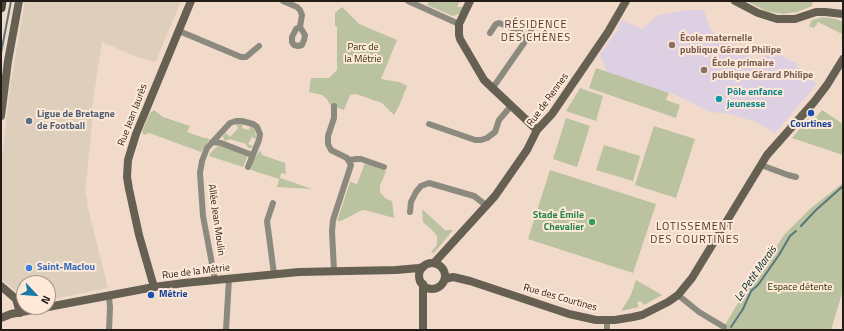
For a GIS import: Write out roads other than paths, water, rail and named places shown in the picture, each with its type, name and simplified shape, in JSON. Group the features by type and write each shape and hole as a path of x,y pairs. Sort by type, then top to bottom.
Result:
{"main road":[{"path":"1,8 2,1"}],"street":[{"path":"1,116 8,61 19,1"},
{"name":"Rue Jean Jaurès","path":"154,288 129,189 127,170 129,154 191,1"},
{"path":"283,1 297,7 300,10 302,15 300,27"},
{"path":"408,1 460,24"},
{"path":"470,1 460,24 460,39 484,80 537,130"},
{"name":"Rue de Rennes","path":"434,263 487,206 518,164 531,144 537,130 552,114 608,32 626,1"},
{"path":"736,1 758,13 777,19 795,19 816,12 843,14"},
{"path":"490,33 496,24 499,23 520,31 521,35 526,37"},
{"path":"492,89 524,43 526,37 530,34 531,30 529,27 524,26 520,31"},
{"path":"179,31 241,57 246,57 259,46"},
{"name":"Rue des Courtines","path":"445,280 453,277 470,281 569,314 589,319 607,321 642,315 668,302 678,295 697,271 761,165 776,145 819,96 843,59"},
{"path":"334,106 334,118 328,136 328,144 334,153 344,156 349,160 350,166 333,220 332,231 334,271"},
{"path":"429,124 474,140 481,140 494,132 499,120 511,106"},
{"name":"Allée Jean Moulin","path":"215,280 204,216 200,173 204,154 212,142 230,123 242,121 253,124 257,127 260,134 248,168"},
{"path":"212,142 221,143 252,155"},
{"path":"349,160 361,159 384,167"},
{"path":"761,165 796,177"},
{"path":"410,212 411,202 416,192 422,186 430,183 474,196 487,206"},
{"path":"273,203 267,221 274,274"},
{"name":"Rue de Rennes","path":"443,269 442,260 451,245"},
{"path":"423,330 424,305 420,273 423,267 434,263 443,269 445,280 441,285 432,288 424,305"},
{"name":"Rue de la Métrie","path":"56,306 154,288 230,278 274,274 396,270 423,267"},
{"name":"Rue des Courtines","path":"443,269 470,281"},
{"name":"Rue de la Métrie","path":"396,270 409,273 421,281"},
{"path":"226,330 230,278"},
{"path":"421,281 432,288"},
{"path":"1,286 16,299"},
{"path":"678,295 699,312 724,327"},
{"path":"109,296 109,330"},
{"name":"Rue de la Métrie","path":"1,318 16,313"},
{"path":"607,321 607,330"}],"waterway":[{"path":"1,53 11,1"},
{"name":"Le Petit Marais","path":"801,226 816,210 843,186"},
{"name":"Le Petit Marais","path":"731,327 743,309 751,291 758,285 790,236 796,231"}],"place":[{"name":"École maternelle publique Gérard Philipe","path":"672,45"},
{"name":"École primaire publique Gérard Philipe","path":"704,70"},
{"name":"Pôle enfance jeunesse","path":"719,99"},
{"name":"Courtines","path":"811,113"},
{"name":"Ligue de Bretagne de Football","path":"29,121"},
{"name":"Stade Émile Chevalier","path":"592,222"},
{"name":"Saint-Maclou","path":"29,268"},
{"name":"Métrie","path":"151,295"}],"district":[{"name":"RÉSIDENCE DES CHÊNES","path":"536,31"},
{"name":"LOTISSEMENT DES COURTINES","path":"695,233"}],"park label":[{"name":"Parc de la Métrie","path":"363,54"},
{"name":"Espace détente","path":"800,288"}]}
